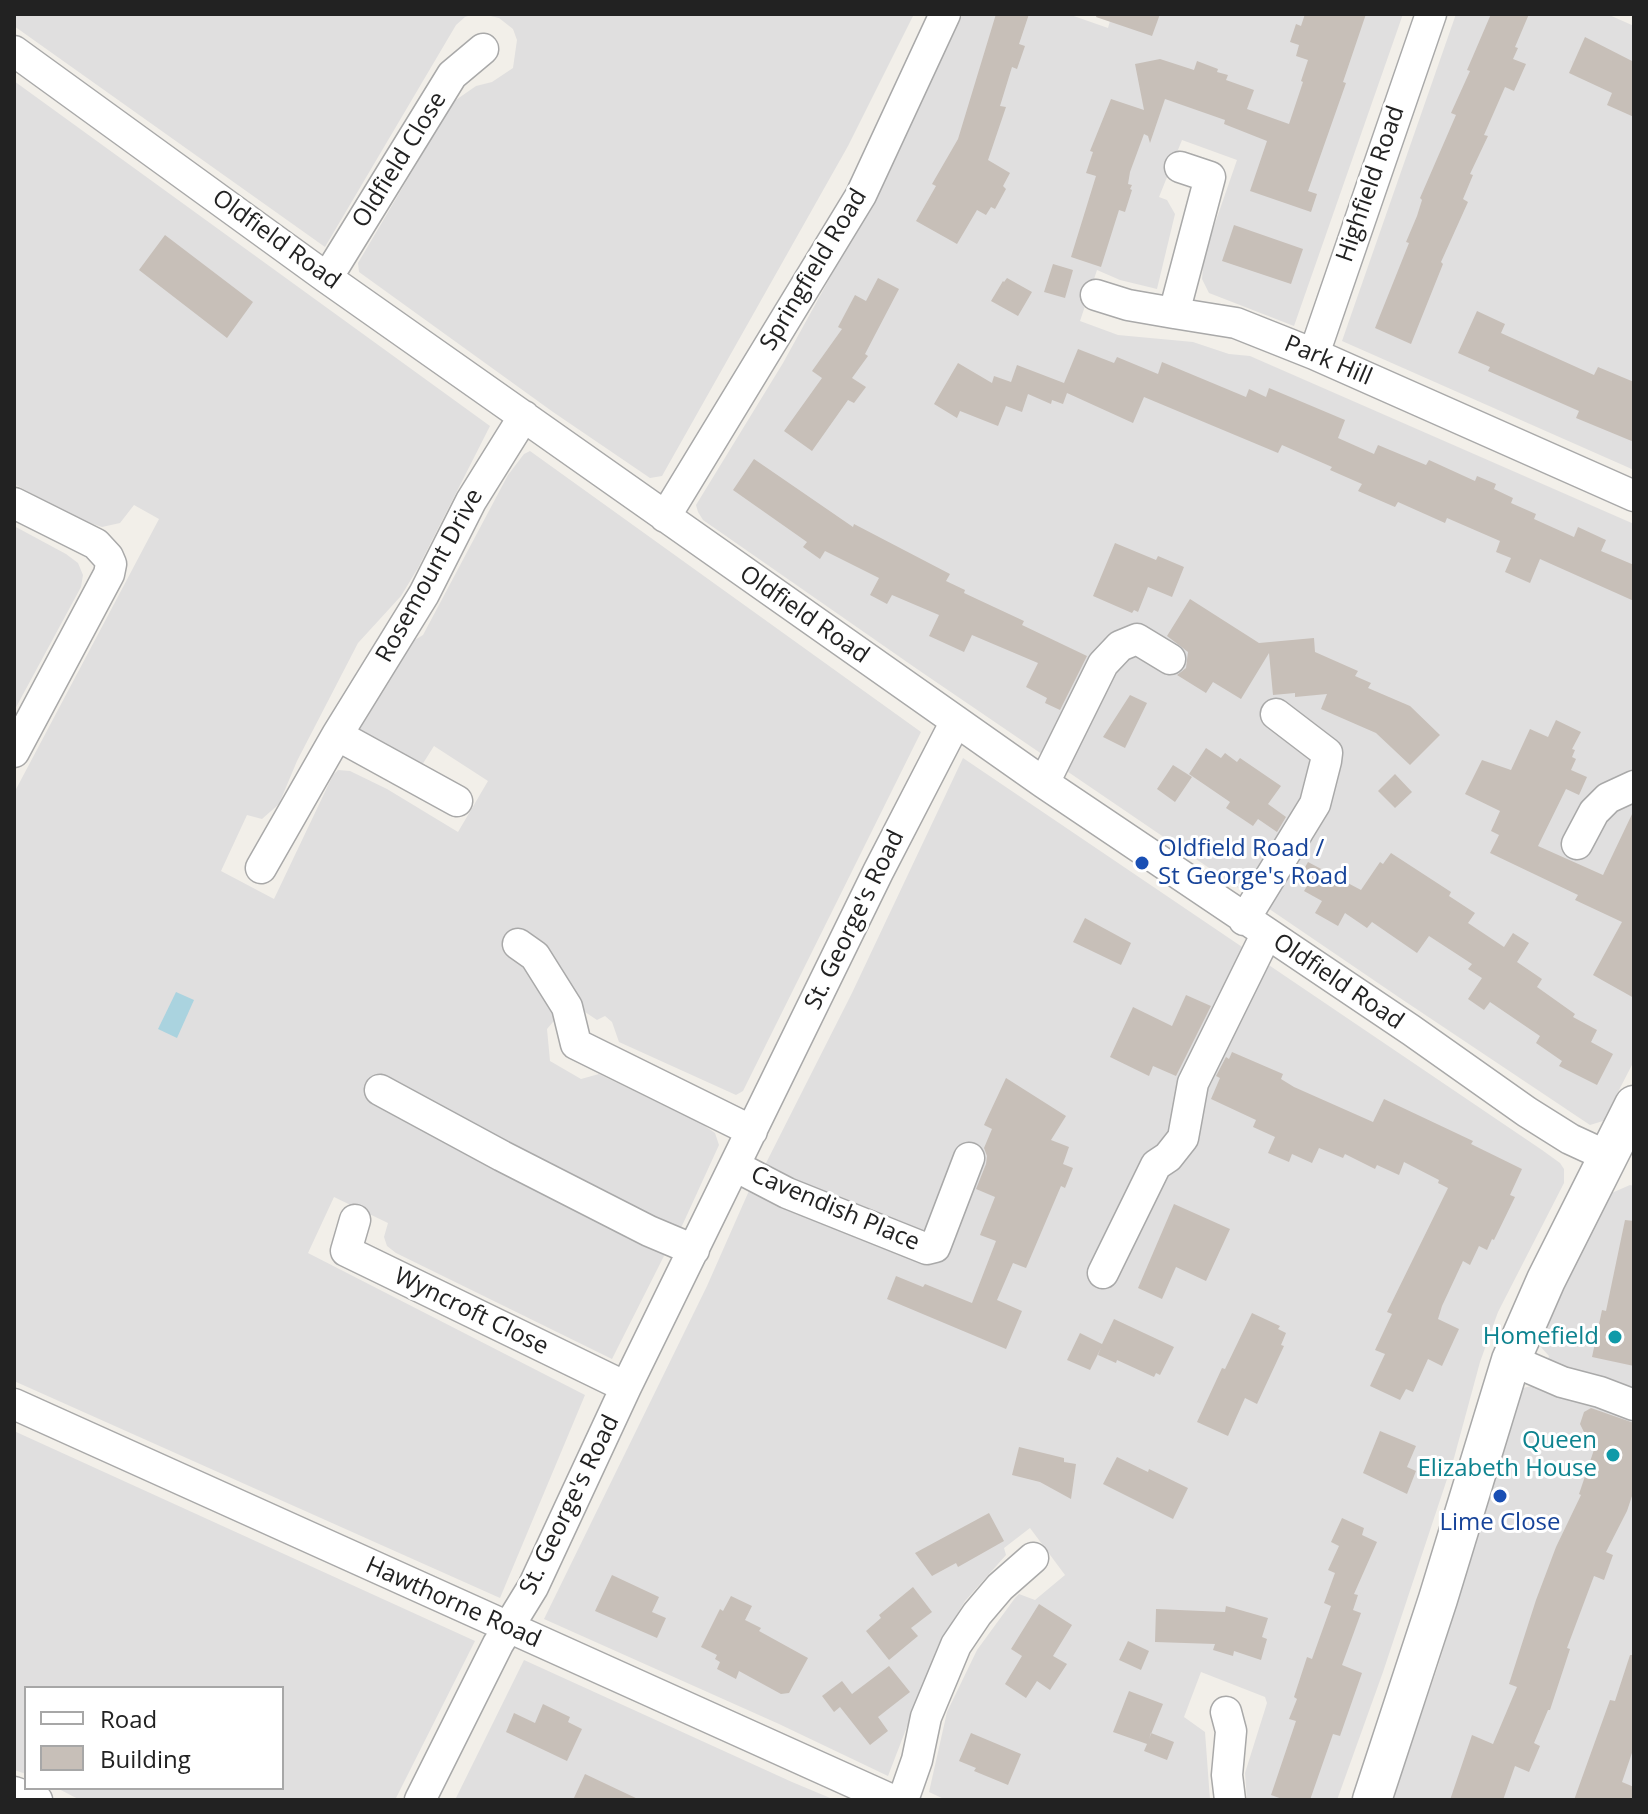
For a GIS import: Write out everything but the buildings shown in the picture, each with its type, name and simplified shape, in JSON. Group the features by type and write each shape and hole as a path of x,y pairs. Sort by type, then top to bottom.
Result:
{"street":[{"name":"Springfield Road","path":"665,517 861,195 945,14"},
{"name":"Highfield Road","path":"1314,354 1431,14"},
{"name":"Oldfield Close","path":"327,278 452,75 483,49"},
{"name":"Oldfield Road","path":"14,51 327,278 1044,783 1527,1112 1570,1139 1621,1161"},
{"path":"1174,313 1210,177 1180,167"},
{"name":"Park Hill","path":"1096,295 1128,305 1236,323 1314,354 1634,496"},
{"name":"Rosemount Drive","path":"261,868 337,735 424,594 471,501 524,416"},
{"path":"14,503 96,544 111,564 109,574 14,752"},
{"path":"1044,783 1103,664 1120,646 1137,639 1170,659"},
{"path":"1103,1273 1156,1165 1168,1157 1183,1138 1193,1083 1255,927 1315,804 1327,753 1276,714"},
{"name":"St. George's Road","path":"420,1800 498,1644 539,1575 626,1387 878,872 956,721"},
{"path":"337,735 457,801"},
{"path":"1577,844 1594,812 1608,798 1634,786"},
{"path":"518,944 535,956 567,1007 576,1044 752,1131"},
{"path":"380,1090 649,1231 694,1250"},
{"path":"1372,1800 1511,1360 1546,1280 1621,1161 1634,1105"},
{"name":"Cavendish Place","path":"735,1166 787,1193 927,1249 935,1247 969,1158"},
{"name":"Wyncroft Close","path":"355,1220 346,1251 626,1387"},
{"path":"1511,1360 1562,1382 1634,1405"},
{"name":"Hawthorne Road","path":"14,1404 892,1800"},
{"path":"903,1800 917,1760 926,1717 956,1645 1000,1587 1033,1558"},
{"path":"1226,1712 1231,1731 1227,1775 1230,1800"},
{"path":"14,1792 37,1800"}],"shaded area":[{"path":"14,14 474,14 456,25 325,247 14,26"},
{"path":"482,14 914,14 848,146 662,476 650,478 359,272 358,263 453,102 476,86 492,82 513,68 517,40 513,29 499,18"},
{"path":"963,14 1068,14 1108,28 1112,14 1403,14 1294,326 1209,293 1202,279 1204,255 1237,160 1182,140 1159,197 1167,200 1175,214 1157,289 1120,280 1097,270 1080,321 1118,335 1193,342 1229,354 1250,356 1634,524 1634,1061 1603,1121 1590,1125 1400,998 917,669 703,520 698,512 696,505 783,363 886,176"},
{"path":"1456,14 1607,14 1634,26 1634,470 1342,341"},
{"path":"14,81 490,426 401,596 358,643 297,761 279,804 262,819 247,815 221,871 274,899 338,770 350,771 387,789 458,832 488,781 434,746 422,765 365,738 360,729 361,716 413,641 423,635 508,475 530,451 921,732 743,1091 736,1095 619,1042 612,1022 605,1016 597,1020 570,1002 547,1029 550,1061 581,1079 599,1074 715,1133 719,1145 681,1228 657,1224 434,1106 383,1074 369,1099 666,1252 612,1359 396,1253 387,1246 384,1237 388,1223 334,1197 308,1253 585,1395 500,1598 14,1381 14,793 159,519 134,505 120,523 102,527 81,520 14,484"},
{"path":"14,526 66,554 78,563 83,575 81,587 14,711"},
{"path":"963,758 1542,1150 1564,1169 1564,1183 1498,1312 1480,1362 1454,1458 1337,1800 1247,1800 1245,1773 1267,1703 1265,1697 1201,1672 1184,1717 1205,1732 1210,1800 946,1800 929,1792 947,1712 977,1650 1019,1594 1035,1600 1065,1575 1030,1528 1004,1548 1006,1555 965,1601 938,1646 888,1776 544,1619 707,1286 752,1184 762,1171 852,993"},
{"path":"1634,1186 1634,1800 1392,1800 1438,1666 1523,1388 1540,1384 1549,1356 1539,1345 1555,1303 1607,1195"},
{"path":"14,1431 475,1641 395,1800 80,1800 61,1790 284,1790 284,1686 24,1686 24,1773 14,1770"},
{"path":"524,1660 792,1782 835,1800 455,1800"}],"water":[{"path":"176,992 194,1000 177,1038 158,1029"}],"place":[{"name":"Oldfield Road / St George's Road","path":"1142,863"},
{"name":"Homefield","path":"1615,1337"},
{"name":"Queen Elizabeth House","path":"1613,1455"},
{"name":"Lime Close","path":"1500,1496"}]}
